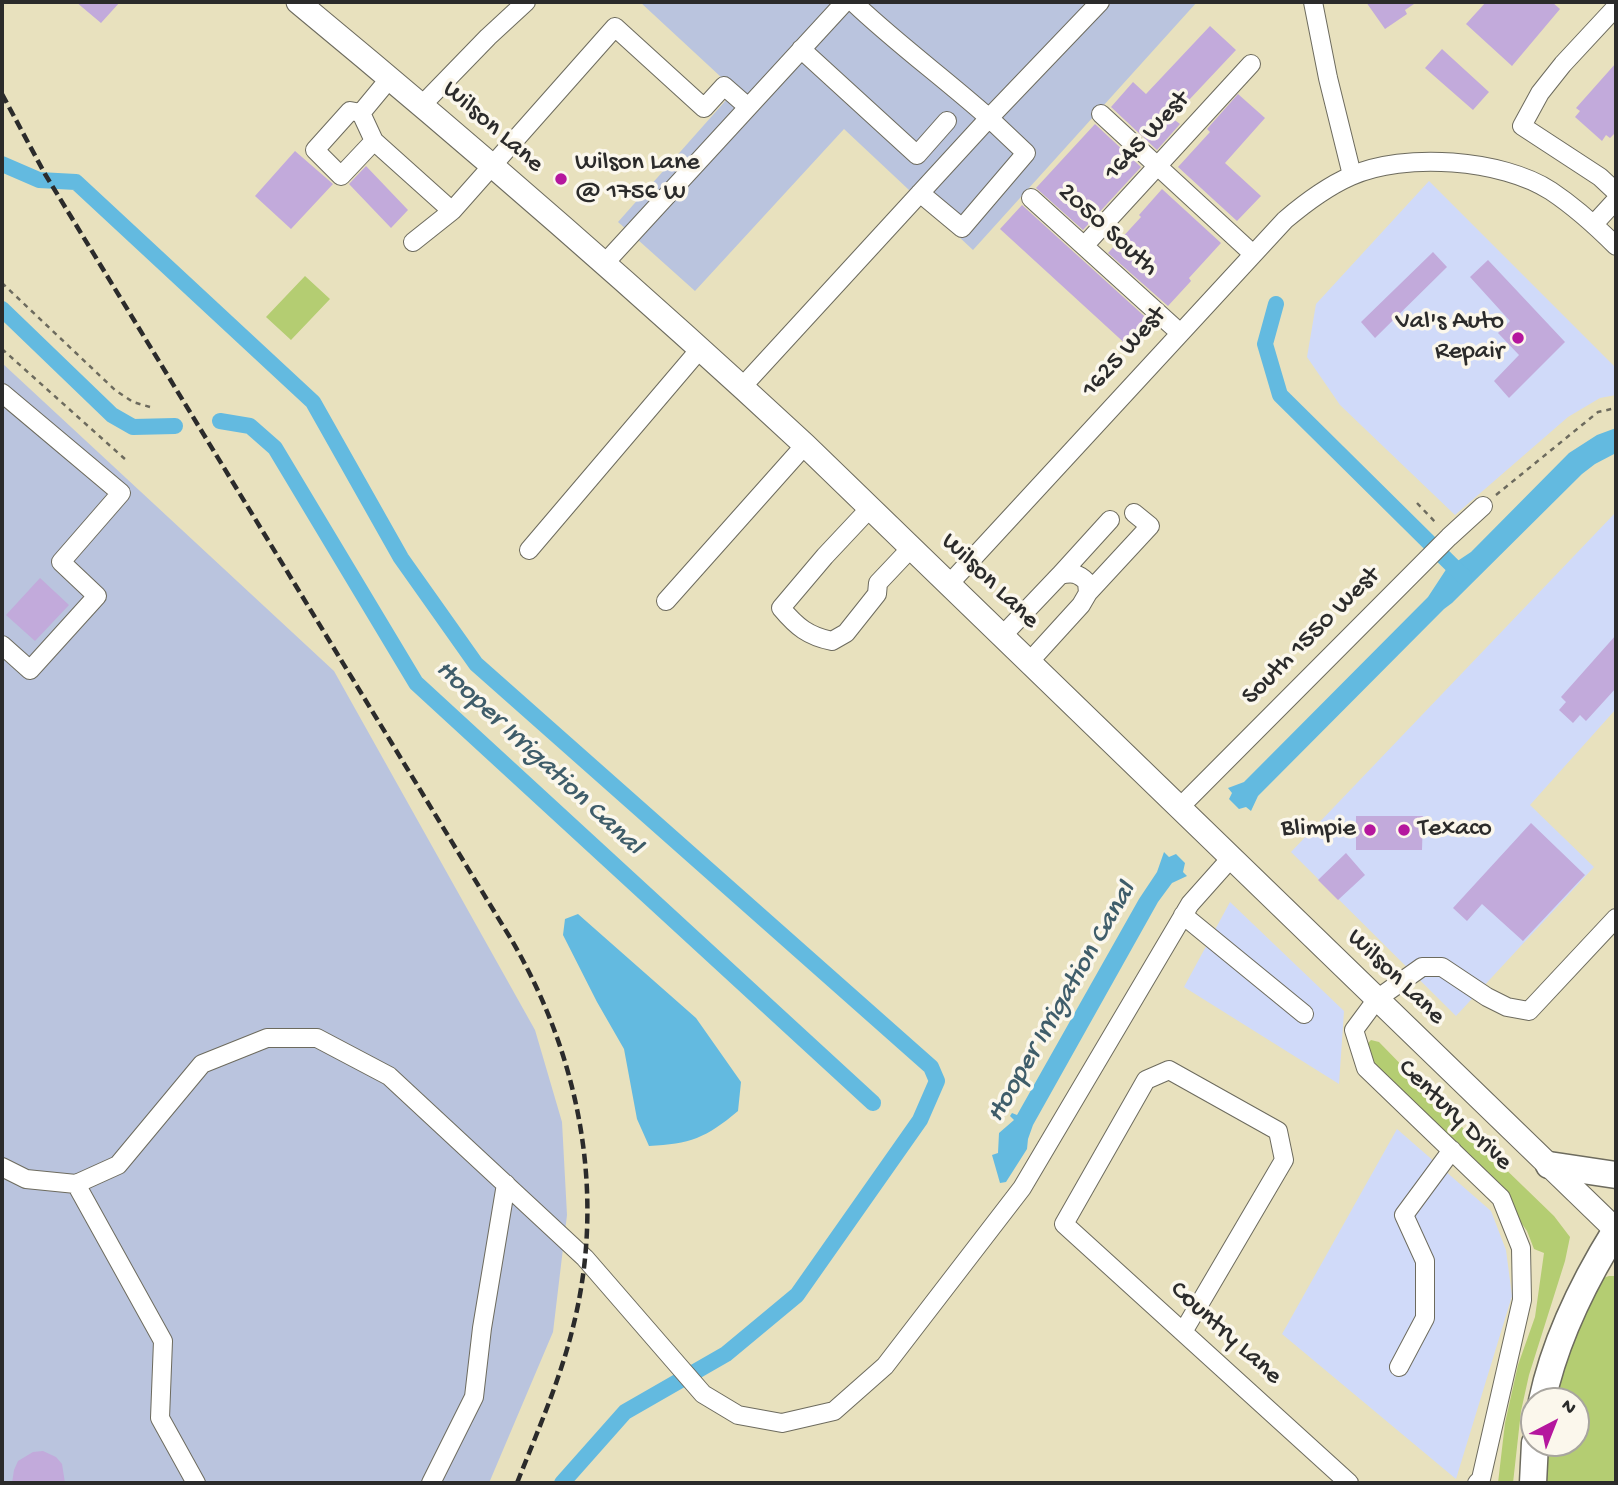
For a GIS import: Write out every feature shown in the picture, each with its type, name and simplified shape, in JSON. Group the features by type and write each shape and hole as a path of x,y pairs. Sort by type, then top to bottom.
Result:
{"highway":[{"path":"1549,1165 1616,1175"},
{"path":"1545,1387 1563,1332 1582,1288 1616,1230"},
{"path":"1533,1483 1534,1457"}],"main road":[{"name":"Wilson Lane","path":"298,2 492,165 805,445 1616,1230"}],"street":[{"path":"422,105 526,2"},
{"path":"604,264 845,2"},
{"path":"853,2 893,40 950,83 1026,153 962,228 920,193"},
{"path":"742,387 989,118 1100,2"},
{"path":"1313,2 1352,175"},
{"path":"1616,7 1540,93 1522,126 1600,177 1616,192"},
{"path":"413,242 452,211 615,27 704,108 724,86 747,107"},
{"path":"801,49 917,155 947,121"},
{"name":"1645 West","path":"1084,246 1251,64"},
{"path":"361,113 390,78"},
{"path":"361,113 350,111 315,150 341,176 374,141"},
{"path":"361,113 374,141 452,211"},
{"path":"1101,114 1253,254"},
{"name":"1625 West","path":"950,583 1284,220 1311,198 1352,175 1396,164 1450,161 1497,168 1549,190 1594,224 1616,246"},
{"name":"2050 South","path":"1031,198 1179,332"},
{"path":"1594,224 1616,200"},
{"path":"529,550 700,349"},
{"path":"2,393 121,493 61,562 97,596 30,670 2,645"},
{"path":"666,601 805,445"},
{"name":"South 1550 West","path":"1180,807 1483,506"},
{"path":"871,508 781,608 792,621 812,637 832,641 846,633 877,594 878,583 912,547"},
{"path":"1030,661 1150,526 1134,513"},
{"path":"1003,635 1110,520"},
{"path":"1060,575 1079,575 1087,582 1088,593"},
{"path":"2,1167 26,1179 76,1184 118,1165 202,1064 267,1038 317,1038 389,1076 585,1258 703,1394 738,1415 782,1423 834,1410 885,1366 1022,1188 1183,915 1231,858"},
{"path":"1183,915 1304,1014"},
{"path":"1377,999 1422,967 1442,967 1497,1002 1507,1007 1529,1011 1616,918"},
{"name":"Century Drive","path":"1377,999 1354,1030 1366,1068 1502,1198 1521,1248 1522,1300 1480,1482"},
{"name":"Country Lane","path":"1183,1332 1284,1160 1278,1131 1169,1070 1146,1080 1065,1223 1183,1332 1349,1483"},
{"path":"1399,1367 1425,1318 1425,1261 1404,1215 1452,1150"},
{"path":"76,1184 163,1340 160,1418 196,1483"},
{"path":"431,1483 474,1397 482,1328 506,1184"}],"path":[{"path":"2,283 115,390 133,402 150,407"},
{"path":"2,349 125,460"},
{"path":"1483,506 1598,412 1616,408"},
{"path":"1417,503 1449,537"}],"shaded area":[{"path":"640,2 1197,2 973,250 844,129 695,291 618,222 735,90"},
{"path":"1429,181 1616,368 1616,395 1600,398 1568,417 1455,515 1340,405 1307,357 1316,304"},
{"path":"2,363 334,671 535,1030 562,1122 567,1215 553,1332 489,1483 2,1483"},
{"path":"1616,512 1616,709 1530,805 1594,867 1456,1016 1291,852"},
{"path":"1230,902 1344,1011 1339,1084 1184,987"},
{"path":"1397,1129 1491,1211 1506,1250 1512,1296 1456,1479 1282,1334"}],"green space":[{"path":"305,276 330,299 291,340 266,317"},
{"path":"1371,1040 1379,1042 1554,1216 1570,1237 1526,1387 1520,1387 1520,1420 1513,1483 1498,1483 1505,1423 1518,1365 1535,1317 1544,1253 1534,1249 1527,1231 1517,1217 1375,1074 1366,1045"},
{"path":"1616,1276 1616,1483 1541,1483 1543,1457 1590,1457 1590,1387 1555,1387 1570,1337 1603,1278"}],"water":[{"path":"1616,428 1616,453 1582,474 1444,609 1258,796 1251,811 1246,807 1239,809 1229,799 1232,793 1228,788 1244,782 1428,597 1447,568 1471,552 1569,453 1597,435"},
{"path":"1164,852 1169,857 1176,854 1185,863 1183,872 1187,876 1172,883 1158,902 1033,1125 1027,1149 1006,1182 1000,1183 992,1155 998,1153 999,1133 1014,1120 1010,1116 1012,1113 1017,1115 1139,899 1157,872"},
{"path":"578,914 696,1018 741,1082 738,1111 716,1128 687,1141 649,1146 637,1119 624,1049 563,935 565,919"}],"building":[{"path":"76,2 120,2 101,23"},
{"path":"1366,2 1417,2 1405,10 1407,14 1385,29"},
{"path":"1486,2 1552,2 1560,9 1512,66 1466,24"},
{"path":"1210,26 1236,50 1172,118 1180,124 1157,150 1111,107 1133,82 1146,94"},
{"path":"1442,49 1489,92 1473,110 1425,68"},
{"path":"1616,63 1616,132 1610,138 1606,135 1602,141 1575,117 1580,111 1576,108"},
{"path":"1238,94 1265,118 1225,163 1261,196 1237,221 1178,167 1210,132 1207,129"},
{"path":"1095,124 1141,167 1083,230 1036,188"},
{"path":"295,151 333,184 291,229 255,196"},
{"path":"366,166 408,210 391,228 349,184"},
{"path":"1162,189 1221,243 1168,306 1108,253"},
{"path":"1022,205 1153,324 1130,348 1000,229"},
{"path":"1433,252 1447,267 1375,338 1361,322"},
{"path":"1488,260 1565,342 1509,398 1494,381 1519,355 1498,333 1510,321 1470,277"},
{"path":"40,578 69,605 35,641 6,615"},
{"path":"1616,635 1616,688 1586,721 1580,715 1573,723 1559,710 1566,702 1561,697"},
{"path":"1356,816 1423,816 1422,850 1356,850"},
{"path":"1531,823 1585,875 1523,941 1482,904 1467,921 1453,908"},
{"path":"1346,853 1365,875 1338,900 1318,880"},
{"path":"43,1451 56,1457 62,1464 65,1483 12,1483 18,1461 33,1452"}],"waterway":[{"path":"2,164 39,180 76,182 313,402 401,558 476,664 931,1067 937,1081 920,1120 797,1295 726,1354 625,1412 562,1483"},
{"name":"Hooper Irrigation Canal","path":"1276,304 1265,344 1280,395 1464,577"},
{"name":"Hooper Irrigation Canal","path":"2,309 112,415 133,427 175,426"},
{"name":"Hooper Irrigation Canal","path":"220,421 250,426 275,448 416,683 873,1103"}],"railway":[{"path":"2,94 45,174 511,939 535,983 554,1029 580,1125 586,1174 587,1224 583,1273 563,1364 517,1483"}],"place":[{"name":"Wilson Lane @ 1756 W","path":"561,179"},
{"name":"Val's Auto Repair","path":"1518,338"},
{"name":"Blimpie","path":"1370,830"},
{"name":"Texaco","path":"1404,830"}]}
